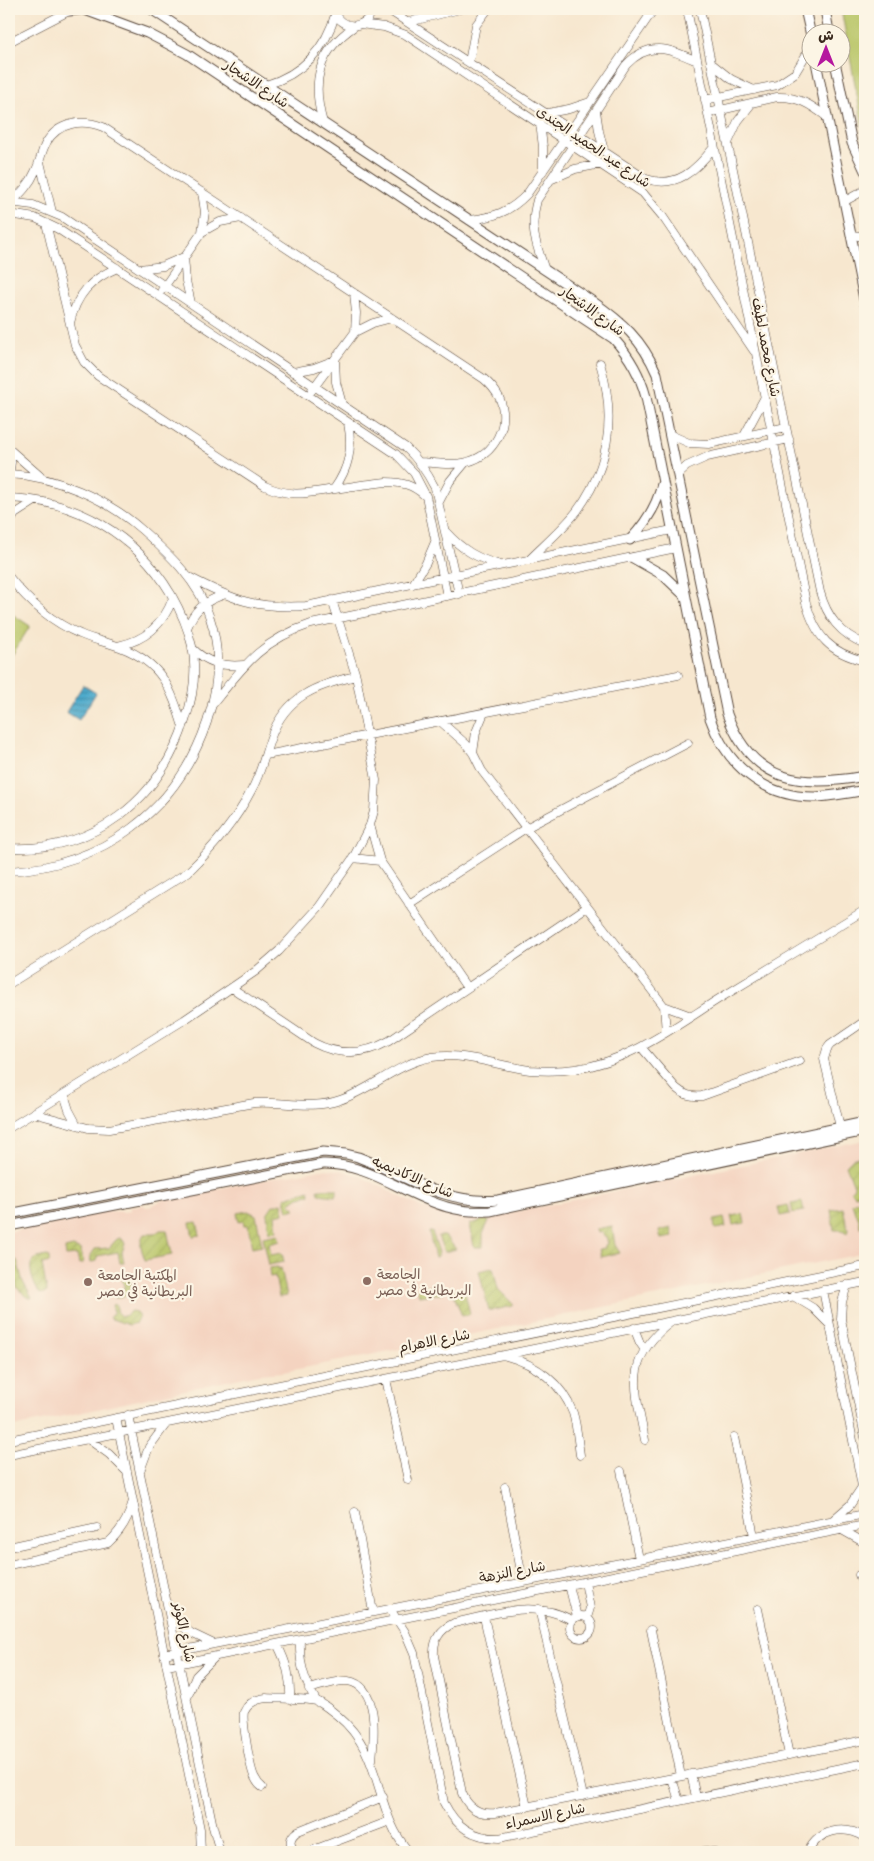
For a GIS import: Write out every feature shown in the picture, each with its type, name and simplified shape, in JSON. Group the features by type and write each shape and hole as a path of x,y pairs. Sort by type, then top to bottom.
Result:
{"street":[{"name":"شارع الاشجار","path":"86,9 147,33 187,54 614,339 625,351 642,381 710,718 715,731 729,756 738,766 761,783 788,794 816,797 865,790"},
{"path":"9,42 65,10 86,9"},
{"name":"شارع الاشجار","path":"151,9 592,301 627,328 650,357 657,374 727,714 732,730 752,757 766,768 781,776 814,782 865,776"},
{"path":"323,123 317,92 322,62 334,43 370,16 372,9"},
{"name":"شارع عبد الحميد الجندى","path":"387,9 646,179 657,183 668,183 678,180 702,162 714,147"},
{"path":"409,22 460,9"},
{"path":"469,62 476,25 488,9"},
{"path":"470,220 488,218 510,210 527,194 654,9"},
{"name":"شارع محمد لطيف","path":"687,9 806,603 811,619 820,634 832,646 846,656 865,661"},
{"name":"شارع محمد لطيف","path":"700,9 824,607 842,632 865,644"},
{"path":"805,9 808,22"},
{"path":"825,9 827,22"},
{"path":"266,85 292,75 312,57 326,38 335,11"},
{"path":"335,11 343,22 358,25"},
{"name":"شارع عبد الحميد الجندى","path":"358,25 384,27 406,35 634,186 653,203 756,354"},
{"path":"545,270 532,224 537,200 626,65 634,57 653,49 664,49 697,61"},
{"path":"705,100 777,85 795,73 802,61"},
{"path":"711,63 731,79 754,90"},
{"path":"818,72 865,304"},
{"path":"838,72 852,143 865,171"},
{"path":"708,113 777,97 788,97 808,103 827,117"},
{"path":"548,114 570,110 590,102"},
{"path":"728,143 738,121 752,102"},
{"path":"596,111 604,151"},
{"path":"10,202 28,184 40,162 46,143 52,134 71,123 93,123 103,127 484,379 493,387 499,398 503,421 500,433 494,444 476,459 465,463 420,462"},
{"path":"540,123 544,170"},
{"path":"40,162 52,212"},
{"path":"551,180 575,169 601,164"},
{"path":"844,201 865,190"},
{"path":"202,192 205,212 202,232"},
{"path":"10,202 32,205 52,212 405,447 420,462 429,475 439,502 459,594"},
{"path":"9,214 46,223 117,268 396,454 414,473 426,496 447,596"},
{"path":"158,296 202,232 220,222 241,218"},
{"path":"46,223 69,324 79,354 98,376 265,486 284,494 294,495 397,482 408,484 426,496"},
{"path":"852,234 865,238"},
{"path":"140,269 163,266 184,257"},
{"path":"184,257 186,281 191,303"},
{"path":"69,324 77,300 84,289 104,273 117,268"},
{"path":"354,293 356,312 354,332"},
{"path":"581,316 592,301"},
{"path":"308,396 354,332 373,323 392,318"},
{"path":"293,372 314,368 334,360"},
{"path":"334,360 336,382 342,404"},
{"path":"528,561 576,512 592,487 603,460 609,431 609,401 600,363"},
{"path":"744,436 765,397"},
{"path":"334,489 348,464 351,450 348,422"},
{"path":"671,436 699,444 786,427"},
{"path":"678,474 696,460 788,439"},
{"path":"9,871 64,861 110,842 150,812 169,794 182,775 204,730 212,705 218,665 214,633 204,603 187,576 153,540 113,508 91,496 44,479 9,475 10,450"},
{"path":"10,450 44,479"},
{"path":"439,502 450,481 465,463"},
{"path":"630,540 651,514 659,498 663,482"},
{"path":"9,498 35,500 72,509 115,532 138,550 151,565 173,598 187,628 192,648 193,688 190,708 176,748 166,767 138,802 118,818 83,836 64,843 43,847 9,848"},
{"path":"9,523 24,507 35,500"},
{"path":"187,576 223,595 256,604 306,606 672,530"},
{"path":"446,532 471,555 486,562 503,566"},
{"path":"413,584 426,563 436,540"},
{"path":"212,705 244,665 261,649 281,636 311,624 676,548"},
{"path":"633,558 662,575 686,598"},
{"path":"9,577 28,600 61,625 79,634 118,646 156,669 173,694 183,728"},
{"path":"187,628 194,614 204,603 223,595"},
{"path":"118,646 131,643 153,631 165,616 173,598"},
{"path":"9,1128 256,971 300,930 337,883 353,858 370,825 374,811 376,780 356,676 332,600"},
{"path":"694,641 711,638"},
{"path":"192,648 218,665 244,665"},
{"path":"266,755 678,675"},
{"path":"9,984 188,872 207,854 238,813 263,767 277,723 287,710 299,698 313,689 328,682 356,676"},
{"path":"473,753 476,732 484,713"},
{"path":"440,721 458,736 473,753 482,771 664,1006 691,1016"},
{"path":"409,904 526,828 688,743"},
{"path":"370,825 380,862 467,988"},
{"path":"353,858 380,862"},
{"path":"9,878 21,870"},
{"path":"232,988 314,1043 324,1048 346,1053 357,1053 379,1047 587,907"},
{"path":"33,1113 98,1129 117,1128 254,1103 307,1106 325,1104 352,1095 405,1066 432,1057 461,1057 530,1070 553,1071 599,1064 641,1047 865,910"},
{"path":"664,1006 666,1032"},
{"path":"840,1127 824,1059 830,1045 865,1021"},
{"path":"641,1047 676,1088 688,1096 695,1097 800,1061"},
{"path":"64,1094 69,1110 77,1125"},
{"name":"شارع الاكاديميه","path":"10,1226 312,1165 334,1164 356,1167 436,1204 457,1210 490,1211 801,1140 840,1127 865,1122"},
{"name":"شارع الاكاديميه","path":"10,1214 311,1154 334,1152 358,1157 438,1193 458,1198 488,1201 801,1140 865,1131"},
{"path":"217,1173 219,1184"},
{"path":"528,1194 530,1203"},
{"path":"10,1214 10,1226"},
{"name":"شارع الاهرام","path":"9,1440 865,1266"},
{"name":"شارع الاهرام","path":"9,1455 865,1282"},
{"path":"847,1285 842,1302 842,1320 865,1437"},
{"path":"823,1290 865,1501"},
{"path":"793,1296 813,1308 829,1324"},
{"path":"605,1318 608,1334"},
{"path":"645,1440 635,1384 639,1360 663,1328 675,1320"},
{"path":"634,1328 645,1350"},
{"path":"504,1355 534,1366 556,1385 567,1400 573,1414 580,1455"},
{"path":"386,1379 408,1480"},
{"name":"شارع الكوثر","path":"128,1415 214,1835 220,1852"},
{"name":"شارع الكوثر","path":"116,1418 200,1829 201,1852"},
{"path":"140,1473 149,1447 166,1424"},
{"path":"734,1437 754,1536"},
{"path":"88,1439 109,1454 127,1473"},
{"path":"621,1471 639,1559"},
{"path":"505,1487 524,1582"},
{"path":"833,1520 850,1505 862,1487"},
{"path":"9,1565 108,1543 118,1534 133,1502"},
{"path":"354,1512 374,1612"},
{"name":"شارع النزهة","path":"164,1654 865,1514"},
{"name":"شارع النزهة","path":"167,1666 865,1525"},
{"path":"9,1547 97,1528"},
{"path":"842,1530 865,1543"},
{"path":"859,1575 865,1589"},
{"path":"585,1582 590,1608 587,1618"},
{"path":"570,1585 575,1619 570,1629 578,1637 584,1637 589,1634 591,1629 587,1618 582,1616 575,1619 539,1609 523,1608 454,1623 438,1636 433,1649 462,1793 465,1801 471,1808 487,1814 865,1740"},
{"name":"شارع الاسمراء","path":"390,1609 414,1653 444,1803 456,1823 476,1835 500,1838 865,1763"},
{"path":"539,1609 582,1796"},
{"path":"758,1609 789,1755"},
{"path":"170,1617 191,1633 214,1644"},
{"path":"484,1617 527,1807"},
{"path":"651,1630 681,1776"},
{"path":"300,1639 301,1665 309,1689 318,1702 332,1710 350,1727 364,1747 372,1762 390,1821 402,1844 409,1852"},
{"path":"278,1644 289,1671 291,1685 290,1700"},
{"path":"186,1700 196,1676 215,1657"},
{"path":"309,1689 339,1682 349,1682 358,1685 365,1691 369,1700 374,1727 372,1762"},
{"path":"262,1787 254,1778 252,1771 243,1720 244,1713 252,1702 259,1699 318,1702"},
{"path":"691,1774 696,1797"},
{"path":"672,1778 679,1801"},
{"path":"296,1852 290,1843 291,1838 298,1831 383,1797"},
{"path":"308,1852 390,1821"},
{"path":"808,1852 818,1838 836,1830 846,1829 865,1837"},
{"path":"698,1852 715,1852"}],"shaded area":[{"name":"الجامعة البريطانية فى مصر","path":"865,1140 865,1253 430,1343 283,1372 259,1374 9,1428 9,1232 109,1211 125,1212 131,1210 131,1207 144,1205 145,1207 150,1207 164,1199 321,1169 340,1170 360,1176 421,1207 472,1217 490,1217"}],"green space":[{"path":"841,9 865,9 865,138 852,68 852,22 843,22"},
{"path":"9,612 30,626 9,660"},
{"path":"865,1156 865,1193 855,1195 851,1191 854,1186 846,1165 853,1158"},
{"path":"318,1189 337,1189 337,1195 319,1194"},
{"path":"309,1190 310,1195 299,1197 290,1203 295,1209 288,1211 285,1198"},
{"path":"864,1198 865,1226 860,1227 852,1203"},
{"path":"802,1202 804,1211 793,1213 791,1204"},
{"path":"282,1203 284,1213 275,1215 277,1231 269,1232 267,1214 273,1205"},
{"path":"788,1205 790,1214 780,1216 778,1207"},
{"path":"843,1208 847,1233 842,1230 834,1230 831,1210"},
{"path":"248,1211 256,1215 262,1246 252,1248 248,1225 244,1225 243,1221 239,1222 237,1213"},
{"path":"743,1214 745,1223 733,1225 731,1216"},
{"path":"724,1218 726,1227 715,1229 714,1220"},
{"path":"484,1220 489,1221 483,1234 483,1247 474,1247 470,1224"},
{"path":"197,1222 200,1235 193,1236 190,1223"},
{"path":"612,1226 615,1245 620,1253 601,1257 599,1249 605,1248 605,1245 608,1244 606,1236 603,1236 602,1232 597,1233 596,1229"},
{"path":"671,1228 673,1237 661,1239 659,1231"},
{"path":"160,1230 167,1230 172,1255 145,1260 141,1247 144,1234 155,1234"},
{"path":"429,1232 432,1232 439,1252 435,1258"},
{"path":"278,1234 280,1241 269,1244 271,1255 282,1253 284,1262 269,1265 263,1237"},
{"path":"438,1236 445,1236 456,1249 444,1252"},
{"path":"120,1238 125,1244 122,1252 124,1263 120,1263 118,1252 97,1256 97,1261 91,1262 90,1257 95,1249 109,1248"},
{"path":"73,1247 81,1250 83,1263 79,1264 77,1255 66,1256 65,1249"},
{"path":"48,1256 50,1262 42,1264 47,1292 41,1294 31,1274 31,1265 37,1258"},
{"path":"17,1260 23,1282 32,1298 29,1298 17,1288 11,1261"},
{"path":"278,1267 278,1269 281,1268 287,1296 279,1297 275,1276 270,1277 269,1268"},
{"path":"493,1268 498,1289 513,1306 489,1311 479,1271"},
{"path":"122,1273 132,1273 131,1287 128,1293 115,1298 114,1296 124,1289"},
{"path":"433,1286 439,1288 443,1294 419,1296 417,1287"},
{"path":"464,1288 470,1314 462,1316 452,1290"},
{"path":"115,1304 122,1316 131,1311 136,1312 139,1316 136,1323 129,1325 109,1318 114,1312 112,1305"}],"water":[{"path":"83,685 96,693 79,720 66,712"}],"place":[{"name":"الجامعة البريطانية فى مصر","path":"367,1281"},
{"name":"المكتبة الجامعة البريطانية في مصر","path":"88,1282"}]}
